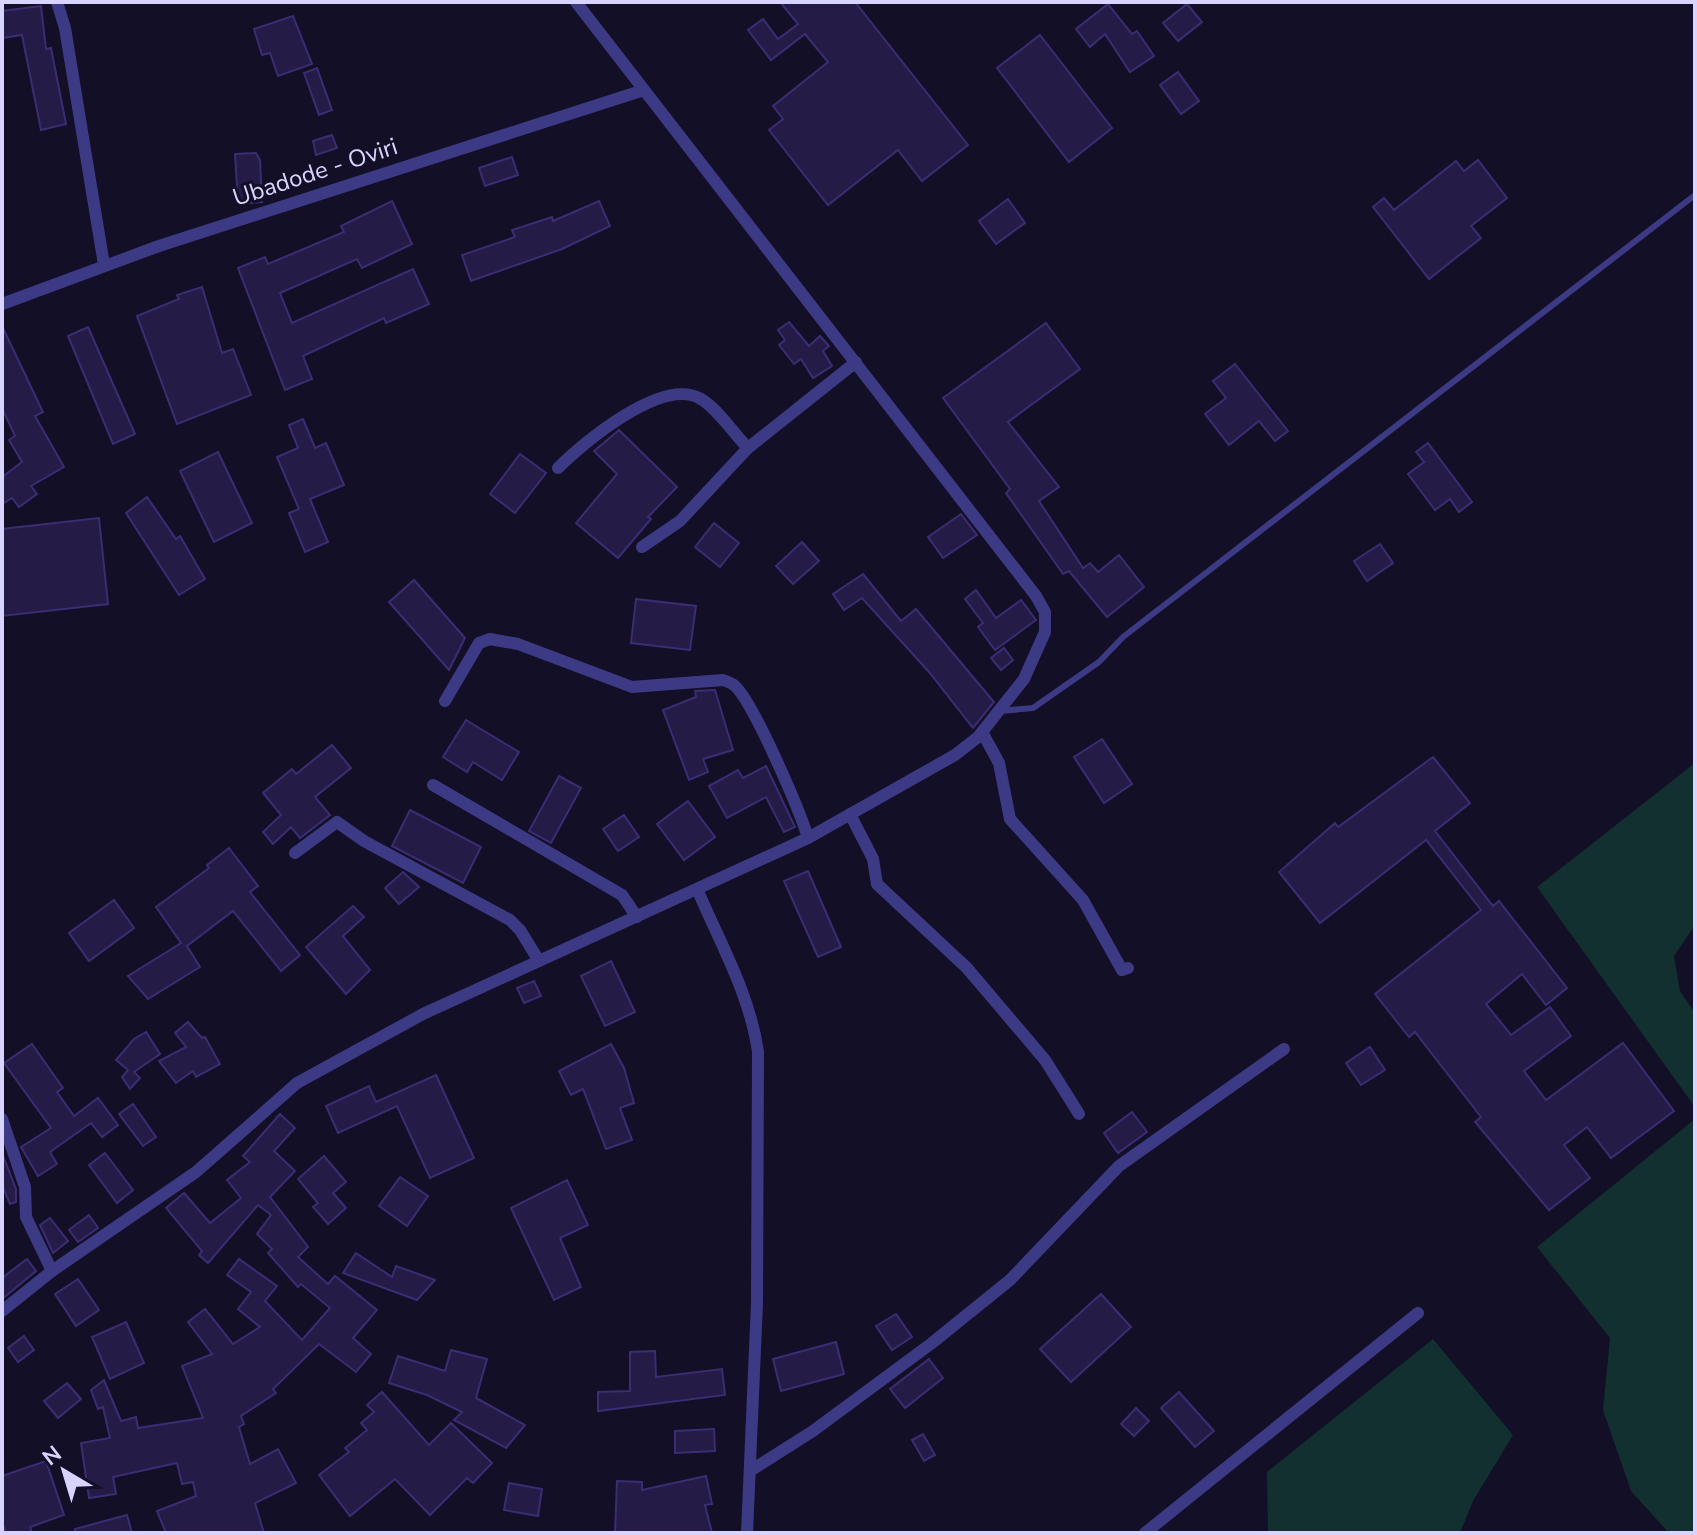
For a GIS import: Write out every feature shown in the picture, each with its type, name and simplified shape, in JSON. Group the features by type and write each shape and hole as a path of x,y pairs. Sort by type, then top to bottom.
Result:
{"street":[{"path":"57,2 65,28 104,265"},
{"path":"2,1311 52,1271 196,1172 297,1083 423,1014 698,891 808,838 917,779 982,732 1024,679 1045,632 1045,612 1014,565 576,2"},
{"name":"Ubadode - Oviri","path":"2,304 104,265 644,90"},
{"path":"642,547 680,521 748,448 856,362"},
{"path":"558,468 575,451 629,413 675,393 701,399 748,448"},
{"path":"445,701 479,643 490,639 518,644 632,687 723,680 734,684 801,814 808,838"},
{"path":"982,732 999,763 1010,819 1083,900 1122,970 1128,968"},
{"path":"433,785 622,895 637,917"},
{"path":"850,814 873,859 877,884 967,968 1045,1060 1079,1114"},
{"path":"295,853 337,822 364,841 510,920 539,961"},
{"path":"698,891 743,990 753,1019 758,1052 757,1303 747,1533"},
{"path":"750,1471 813,1431 932,1343 1010,1280 1119,1166 1284,1049"},
{"path":"2,1119 25,1187 26,1217 52,1271"},
{"path":"1145,1533 1418,1313"}],"lane":[{"path":"1000,711 1033,708 1099,662 1136,628 1695,195"}],"green space":[{"path":"1695,763 1695,925 1674,956 1680,991 1695,1013 1695,1107 1537,887"},
{"path":"1695,1119 1695,1533 1669,1533 1631,1491 1603,1410 1610,1338 1537,1247"},
{"path":"1433,1339 1513,1435 1473,1501 1460,1533 1268,1533 1267,1472"}],"building":[{"path":"780,2 855,2 968,145 922,181 898,150 828,205 769,130 783,119 773,106 828,62 805,34 771,60 748,30 763,19 778,39 798,24"},
{"path":"1108,4 1132,34 1137,31 1154,56 1130,72 1105,34 1090,47 1076,29"},
{"path":"1187,4 1202,22 1178,41 1163,23"},
{"path":"41,6 46,49 51,48 66,124 41,130 22,35 2,38 2,11"},
{"path":"293,16 312,64 278,76 270,53 262,55 254,29"},
{"path":"1040,35 1112,128 1069,162 997,68"},
{"path":"317,68 332,110 319,115 304,73"},
{"path":"1178,72 1199,101 1181,114 1160,85"},
{"path":"332,135 337,148 316,155 313,141"},
{"path":"256,153 260,160 262,202 238,204 235,154"},
{"path":"512,157 518,175 485,186 479,168"},
{"path":"1478,160 1507,198 1471,226 1481,238 1429,279 1373,207 1384,198 1394,210 1456,161 1464,171"},
{"path":"1008,199 1025,223 996,244 979,221"},
{"path":"392,201 412,244 362,268 357,259 280,293 292,323 413,269 429,304 386,323 384,318 303,356 312,379 285,390 238,268 265,257 268,264 344,232 341,226"},
{"path":"599,201 610,226 562,249 471,281 462,255 515,237 512,230 552,217 553,221"},
{"path":"202,287 222,353 233,349 251,395 177,424 137,316 179,299 177,295"},
{"path":"789,322 809,346 820,336 829,346 823,351 832,366 813,378 801,359 794,364 779,345 785,340 778,330"},
{"path":"1046,323 1080,369 1008,422 1059,487 1039,501 1083,568 1090,563 1098,572 1119,555 1144,587 1107,617 1069,571 1063,574 1006,493 1010,489 943,398"},
{"path":"2,326 43,412 35,416 64,467 31,486 37,494 19,507 12,498 2,504 2,477 22,462 9,440 15,436 2,408"},
{"path":"88,327 135,434 113,444 68,336"},
{"path":"1235,364 1288,431 1275,441 1259,421 1229,445 1205,414 1226,398 1213,381"},
{"path":"303,419 315,448 326,443 344,485 310,499 328,542 305,552 289,513 299,509 277,457 298,448 289,425"},
{"path":"619,430 677,487 648,517 651,519 618,558 576,523 617,474 594,451"},
{"path":"1428,443 1472,502 1459,512 1450,499 1435,510 1408,474 1424,462 1416,452"},
{"path":"218,452 252,523 214,542 180,471"},
{"path":"520,454 546,473 515,513 490,494"},
{"path":"147,497 176,539 180,536 205,579 179,595 126,513"},
{"path":"961,514 977,535 943,558 928,537"},
{"path":"99,518 108,604 2,616 2,529"},
{"path":"714,523 739,543 720,567 695,547"},
{"path":"802,542 819,561 793,584 776,566"},
{"path":"1380,544 1393,563 1367,581 1354,561"},
{"path":"863,574 901,621 916,609 994,702 973,728 929,672 862,598 844,610 833,594"},
{"path":"414,580 465,638 449,670 389,602"},
{"path":"976,590 996,618 1021,600 1036,620 995,650 978,627 983,623 965,599"},
{"path":"636,599 696,606 690,650 631,643"},
{"path":"1004,648 1013,660 1001,670 991,658"},
{"path":"715,690 733,750 703,759 708,772 689,780 663,710 696,697 695,691"},
{"path":"466,720 519,752 502,780 473,762 467,772 443,757"},
{"path":"1102,739 1132,784 1104,803 1074,757"},
{"path":"332,745 351,768 315,797 330,815 300,838 291,827 273,844 263,832 281,815 263,793 292,769 296,774"},
{"path":"1433,757 1470,803 1435,831 1493,906 1499,901 1567,988 1546,1005 1522,974 1486,1004 1511,1035 1550,1007 1571,1036 1524,1071 1546,1100 1623,1043 1674,1111 1611,1158 1587,1127 1564,1145 1590,1178 1549,1210 1475,1122 1481,1117 1415,1032 1409,1037 1375,994 1481,910 1426,840 1320,923 1279,872 1335,823 1338,827"},
{"path":"766,766 795,827 784,832 766,797 727,818 709,786 738,770 743,778"},
{"path":"559,776 581,788 551,843 529,831"},
{"path":"688,801 715,837 684,860 657,824"},
{"path":"410,810 481,847 463,883 392,846"},
{"path":"624,815 639,837 618,851 603,829"},
{"path":"229,848 258,886 250,892 300,955 281,971 233,911 187,946 200,967 148,999 128,976 181,943 156,907 209,868 207,865"},
{"path":"808,871 841,947 818,957 784,881"},
{"path":"403,872 419,887 399,904 385,888"},
{"path":"114,900 134,928 89,961 69,933"},
{"path":"353,906 364,917 343,936 370,970 346,994 306,947"},
{"path":"611,961 635,1012 605,1026 581,976"},
{"path":"534,981 541,996 524,1003 517,988"},
{"path":"188,1022 202,1038 205,1037 220,1064 196,1077 193,1071 176,1083 159,1061 186,1047 175,1033"},
{"path":"146,1032 160,1054 134,1072 140,1078 130,1089 122,1077 128,1070 116,1060 134,1039"},
{"path":"32,1044 63,1088 57,1092 74,1116 98,1098 118,1125 102,1137 91,1123 50,1152 57,1164 38,1176 21,1147 51,1128 4,1063"},
{"path":"611,1044 624,1068 634,1103 620,1108 632,1140 606,1149 583,1089 571,1095 559,1071"},
{"path":"1370,1047 1385,1070 1361,1085 1346,1063"},
{"path":"436,1075 474,1158 430,1178 397,1106 338,1133 326,1106 369,1086 376,1102"},
{"path":"133,1104 156,1137 143,1146 119,1114"},
{"path":"1132,1112 1147,1132 1118,1153 1104,1133"},
{"path":"280,1114 295,1128 274,1151 295,1171 270,1197 308,1247 298,1257 328,1284 335,1276 377,1310 353,1338 371,1354 356,1372 319,1344 273,1389 276,1393 241,1416 244,1424 239,1427 250,1464 278,1449 296,1483 255,1503 264,1533 166,1533 157,1511 196,1496 193,1482 182,1484 177,1463 113,1477 116,1494 89,1498 81,1443 110,1438 103,1407 98,1409 91,1390 104,1380 121,1421 136,1417 138,1428 203,1418 182,1366 212,1354 188,1322 205,1309 233,1344 260,1327 238,1309 251,1292 227,1275 239,1259 277,1286 265,1301 302,1340 330,1308 301,1284 298,1287 268,1253 272,1249 257,1234 271,1215 258,1205 208,1263 199,1255 202,1251 166,1208 184,1193 210,1223 241,1198 227,1180 250,1162 243,1156"},
{"path":"2,1153 16,1189 16,1202 10,1204 2,1185"},
{"path":"105,1153 133,1190 117,1203 89,1165"},
{"path":"324,1156 346,1182 333,1193 346,1208 328,1224 313,1207 318,1203 298,1179"},
{"path":"400,1177 428,1196 407,1226 379,1206"},
{"path":"567,1180 588,1225 560,1238 581,1287 554,1300 511,1208"},
{"path":"89,1215 98,1228 78,1242 69,1230"},
{"path":"50,1218 68,1241 53,1253 40,1225"},
{"path":"356,1253 392,1277 396,1266 435,1280 417,1300 343,1273"},
{"path":"27,1259 36,1271 2,1299 2,1278"},
{"path":"78,1279 99,1310 76,1326 55,1294"},
{"path":"1101,1294 1131,1327 1071,1382 1040,1349"},
{"path":"896,1314 912,1337 892,1350 876,1326"},
{"path":"126,1322 144,1363 110,1379 92,1337"},
{"path":"24,1336 34,1350 18,1362 8,1348"},
{"path":"836,1342 844,1374 781,1391 773,1359"},
{"path":"451,1350 487,1359 476,1398 525,1425 506,1448 454,1420 462,1412 427,1395 389,1383 398,1356 445,1371"},
{"path":"655,1351 656,1377 722,1369 725,1395 598,1411 598,1392 630,1391 630,1352"},
{"path":"929,1359 943,1378 905,1408 890,1389"},
{"path":"67,1383 81,1399 58,1418 44,1401"},
{"path":"382,1392 429,1445 451,1423 492,1463 473,1483 467,1478 430,1515 395,1479 350,1516 319,1475 349,1452 345,1448 367,1430 361,1423 374,1412 367,1405"},
{"path":"1179,1392 1214,1431 1195,1447 1161,1408"},
{"path":"1136,1408 1149,1421 1134,1436 1121,1424"},
{"path":"714,1429 715,1451 675,1453 675,1431"},
{"path":"923,1434 935,1455 924,1461 912,1440"},
{"path":"46,1461 64,1515 30,1527 32,1533 6,1533 2,1522 2,1476"},
{"path":"706,1476 712,1504 705,1505 712,1533 615,1533 617,1481 642,1482 642,1490"},
{"path":"509,1483 542,1489 538,1516 504,1510"},
{"path":"127,1515 132,1533 75,1533 75,1529"}]}
